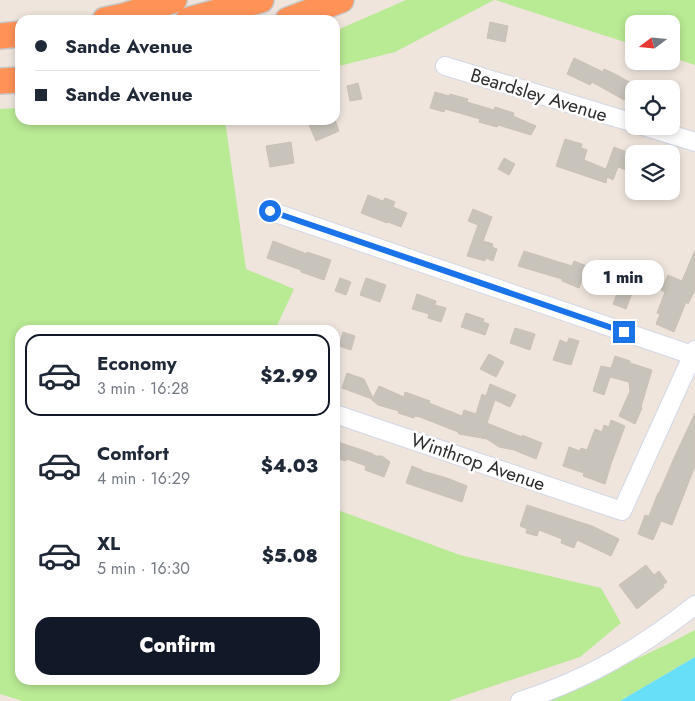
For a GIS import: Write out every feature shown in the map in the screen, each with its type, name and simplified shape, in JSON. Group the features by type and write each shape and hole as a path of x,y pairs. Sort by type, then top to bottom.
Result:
{"highway":[{"path":"127,15 174,0"},
{"path":"206,15 261,0"},
{"path":"302,15 342,0"},
{"path":"0,36 15,34"},
{"path":"0,48 15,47"},
{"path":"0,81 15,80"}],"street":[{"name":"Beardsley Avenue","path":"445,66 625,121"},
{"path":"672,135 695,142"},
{"path":"270,211 694,354"},
{"name":"Winthrop Avenue","path":"340,416 622,511 694,354"},
{"path":"520,701 558,688 605,666 658,632 695,605"}],"green space":[{"path":"406,0 494,0 395,52 340,66 340,29"},
{"path":"495,0 695,0 695,65 680,60 680,15 625,15 625,42"},
{"path":"15,108 15,125 226,125 246,269 294,289 277,325 15,325 15,685 340,685 340,511 460,555 601,588 621,623 580,657 448,701 23,701 0,694 0,109"},
{"path":"695,630 695,657 620,701 547,701 670,643"}],"water":[{"path":"695,657 695,701 620,701"}],"building":[{"path":"490,22 508,26 505,42 487,38"},
{"path":"574,58 603,72 604,69 626,80 625,98 624,100 592,82 590,85 567,74"},
{"path":"358,83 362,99 350,101 347,86"},
{"path":"435,92 468,99 467,102 494,110 495,107 514,113 513,116 536,126 531,135 498,125 497,127 479,122 480,119 445,109 444,112 430,108"},
{"path":"309,125 337,125 339,131 316,141"},
{"path":"565,139 582,144 581,148 587,150 584,160 606,169 614,147 625,151 625,170 618,167 613,180 607,177 606,183 556,166"},
{"path":"291,142 294,163 270,167 266,146"},
{"path":"504,158 515,164 509,175 498,169"},
{"path":"368,195 383,201 385,198 395,202 393,207 407,213 401,227 361,213"},
{"path":"473,209 492,217 483,241 493,244 492,247 497,249 493,261 486,258 485,261 467,256 478,225 468,221"},
{"path":"273,241 307,254 307,252 331,260 324,280 267,258"},
{"path":"695,250 695,290 688,304 686,302 674,332 656,324 660,314 657,313 665,292 661,290 668,275 682,281"},
{"path":"524,251 572,266 574,261 587,266 579,288 562,281 562,279 518,266"},
{"path":"340,278 351,282 346,295 335,291"},
{"path":"366,278 386,285 380,302 360,295"},
{"path":"619,288 632,293 626,309 613,304"},
{"path":"417,294 436,301 435,305 446,308 441,322 428,318 429,314 412,309"},
{"path":"466,313 484,319 483,322 489,324 485,335 461,327"},
{"path":"515,328 535,334 530,350 510,343"},
{"path":"343,332 355,336 351,350 340,346"},
{"path":"569,338 579,341 571,365 553,360 560,340 567,343"},
{"path":"489,354 504,362 496,377 480,369"},
{"path":"615,356 652,370 642,408 635,424 619,416 630,391 629,382 610,377 604,395 593,391 601,366 611,368"},
{"path":"347,373 364,379 373,398 379,386 404,397 405,392 430,401 429,403 462,416 464,410 476,414 482,394 486,396 490,384 516,395 510,407 495,400 487,423 542,443 536,459 514,450 499,447 487,439 459,434 420,417 415,416 414,418 378,405 372,399 342,388"},
{"path":"695,413 695,466 672,525 661,521 653,540 638,534 645,515 649,516"},
{"path":"611,420 625,426 605,484 583,476 584,473 563,466 569,447 580,451 581,448 587,450 595,429 602,432 604,425 609,427"},
{"path":"340,443 376,456 382,456 390,462 384,477 365,470 366,466 347,459 346,461 340,459"},
{"path":"412,466 467,486 462,502 406,483"},
{"path":"527,505 592,526 619,539 611,556 577,540 574,548 561,543 562,539 539,530 537,536 526,533 527,529 520,526"},
{"path":"646,565 654,575 659,571 667,582 663,585 664,587 637,609 619,585"}],"route":[{"path":"270,211 624,332"}]}
